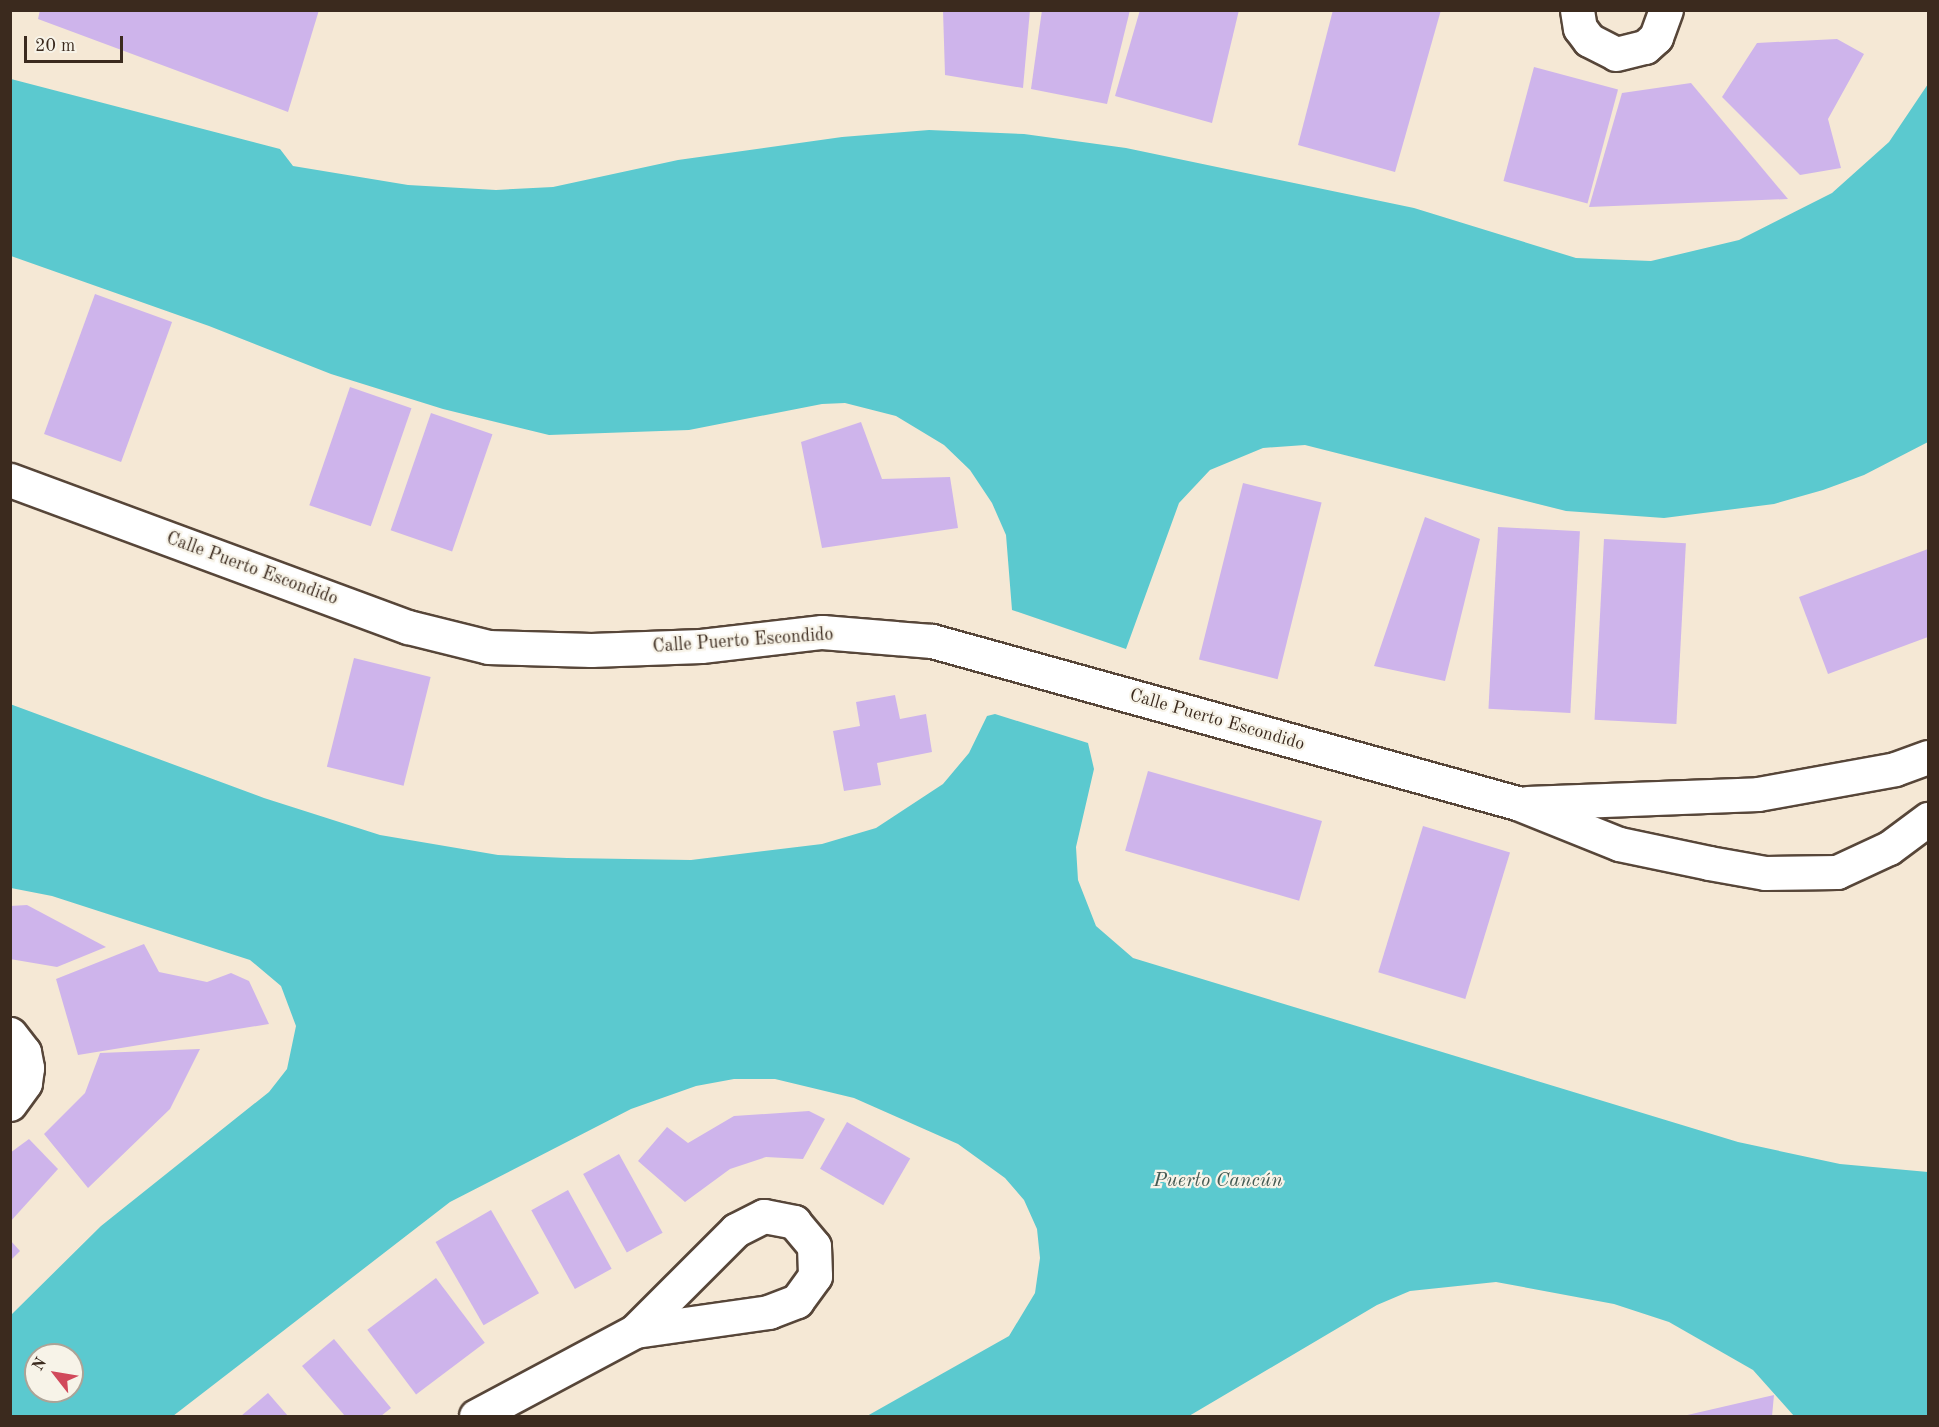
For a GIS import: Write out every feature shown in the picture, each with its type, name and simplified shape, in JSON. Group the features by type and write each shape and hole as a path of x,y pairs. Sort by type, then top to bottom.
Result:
{"street":[{"path":"1577,10 1580,28 1589,40 1616,54 1645,47 1656,37 1666,10"},
{"name":"Calle Puerto Escondido","path":"10,480 408,627 488,647 591,650 701,646 822,632 932,641 1517,803 1620,844 1765,873 1837,872 1889,848 1929,819"},
{"name":"Calle Puerto Escondido","path":"1517,803 1758,794 1895,769 1929,757"},
{"path":"10,1034 24,1052 27,1068 25,1083 10,1104"},
{"path":"476,1416 635,1330 749,1220 780,1216 800,1227 814,1246 815,1276 797,1301 769,1312 635,1330"}],"water":[{"path":"11,79 280,149 293,166 408,185 496,190 553,187 678,160 842,137 929,130 1024,134 1126,148 1414,208 1576,258 1651,261 1739,240 1832,193 1889,142 1928,84 1928,442 1864,475 1823,490 1774,504 1664,518 1566,511 1305,445 1263,448 1210,470 1179,503 1126,649 1012,610 1006,535 992,503 970,470 944,445 896,416 845,403 822,404 689,430 549,435 443,409 331,374 209,326 11,256"},
{"name":"Puerto Cancún","path":"10,704 264,798 380,835 498,855 691,860 822,844 876,828 943,784 969,753 987,716 995,714 1088,743 1094,769 1076,847 1078,880 1096,926 1133,958 1738,1142 1840,1164 1928,1172 1928,1416 1794,1416 1753,1370 1669,1322 1614,1304 1496,1282 1410,1291 1377,1305 1189,1416 867,1416 1009,1336 1035,1293 1040,1258 1037,1229 1024,1200 1005,1178 958,1144 854,1098 775,1079 734,1079 696,1086 631,1109 450,1202 173,1416 11,1416 11,1315 101,1226 269,1092 287,1069 296,1026 281,986 250,960 52,896 11,888"}],"building":[{"path":"40,10 319,10 288,112 38,19"},
{"path":"943,10 1030,10 1023,88 945,75"},
{"path":"1042,10 1130,10 1107,104 1031,89"},
{"path":"1140,10 1239,10 1212,123 1115,96"},
{"path":"1333,10 1441,10 1395,172 1298,145"},
{"path":"1837,39 1864,54 1828,119 1841,168 1800,175 1722,97 1757,43"},
{"path":"1534,67 1618,90 1587,203 1503,181"},
{"path":"1691,83 1788,199 1589,207 1622,93"},
{"path":"95,294 172,322 121,462 44,434"},
{"path":"350,387 411,408 371,526 309,505"},
{"path":"431,413 492,434 452,551 391,530"},
{"path":"861,422 882,479 950,477 958,528 822,548 801,442"},
{"path":"1243,483 1322,503 1278,679 1199,660"},
{"path":"1425,517 1480,539 1445,681 1374,666"},
{"path":"1498,527 1580,531 1570,713 1488,709"},
{"path":"1604,539 1686,543 1676,724 1595,720"},
{"path":"1928,549 1928,637 1828,674 1799,597"},
{"path":"354,658 431,677 404,786 327,767"},
{"path":"895,695 900,719 926,714 932,752 877,763 881,785 844,791 833,731 860,726 856,702"},
{"path":"1148,771 1322,821 1299,901 1125,851"},
{"path":"1423,826 1510,853 1465,999 1378,972"},
{"path":"27,905 106,947 57,967 10,959 10,906"},
{"path":"144,944 159,972 207,982 231,973 249,981 269,1024 78,1055 56,979"},
{"path":"200,1049 170,1109 88,1188 44,1134 85,1093 100,1053"},
{"path":"809,1111 825,1119 803,1159 766,1157 730,1169 685,1202 638,1161 667,1127 688,1143 734,1116"},
{"path":"847,1122 910,1158 883,1205 820,1169"},
{"path":"29,1139 58,1169 10,1222 10,1153"},
{"path":"619,1154 663,1233 627,1253 583,1174"},
{"path":"568,1190 612,1269 575,1289 531,1210"},
{"path":"491,1210 539,1293 484,1325 436,1242"},
{"path":"10,1240 20,1251 10,1261"},
{"path":"436,1278 485,1343 416,1394 367,1330"},
{"path":"334,1339 391,1408 381,1416 345,1416 302,1366"},
{"path":"268,1393 288,1416 241,1416"},
{"path":"1774,1395 1772,1416 1683,1416"}]}
